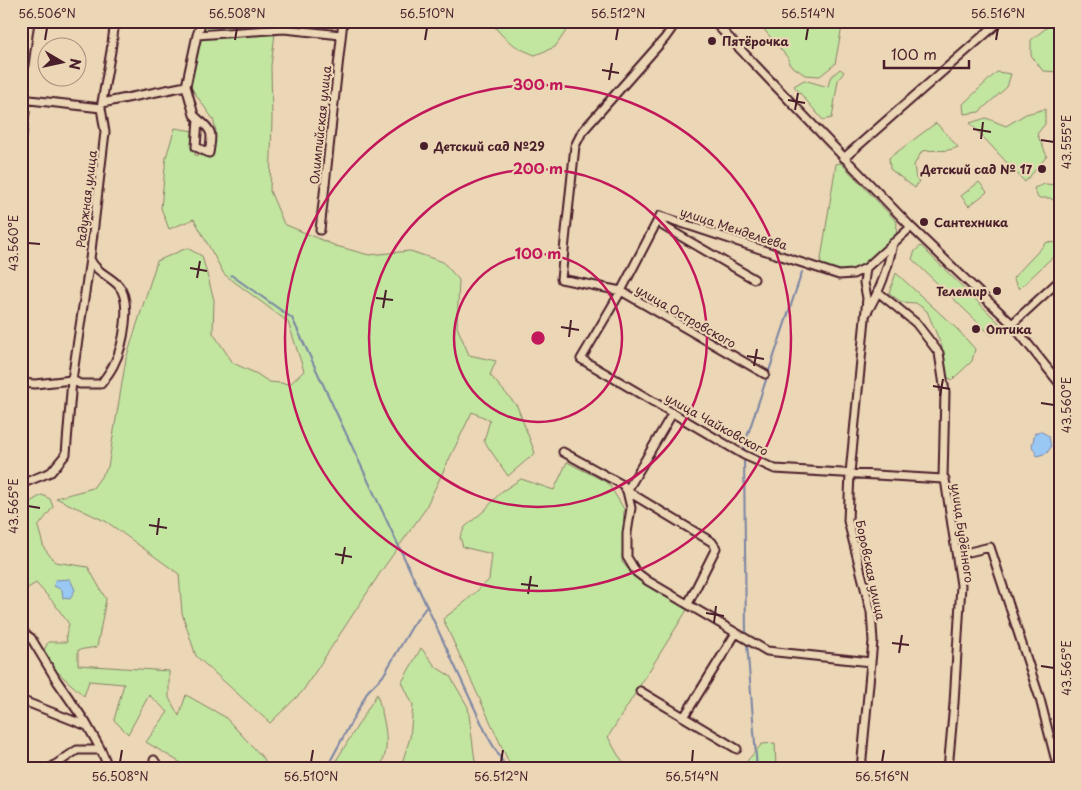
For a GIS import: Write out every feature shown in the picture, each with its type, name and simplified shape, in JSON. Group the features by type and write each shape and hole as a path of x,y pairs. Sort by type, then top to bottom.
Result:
{"street":[{"path":"21,87 30,21"},
{"name":"Радужная улица","path":"21,484 51,472 66,454 72,380 90,258 105,132 102,105 114,21"},
{"path":"198,119 194,115 186,86 197,35 202,21"},
{"name":"Олимпийская улица","path":"320,230 343,21"},
{"name":"улица Островского","path":"677,21 665,38 582,132 575,146 560,279 620,291 765,374"},
{"path":"714,21 911,227 1012,324 1060,384"},
{"path":"844,158 1000,21"},
{"path":"197,35 284,29 342,35"},
{"path":"21,143 25,112 22,98 102,105 186,86"},
{"path":"620,291 660,216"},
{"name":"улица Менделеева","path":"660,216 839,275 853,274"},
{"name":"улица Менделеева","path":"660,216 663,226 754,279"},
{"path":"864,284 853,274 866,268 911,227"},
{"name":"Боровская улица","path":"865,316 878,292 893,243"},
{"path":"21,383 35,384 72,380 80,384 101,384 114,366 123,342 125,300 119,286 94,268 90,258"},
{"name":"Боровская улица","path":"861,769 873,641 871,612 848,521 850,474 867,298 864,284 866,268"},
{"path":"1012,324 1060,280"},
{"name":"улица Чайковского","path":"620,291 581,359 672,414 744,455 775,469 943,479"},
{"name":"улица Будённого","path":"878,292 916,323 939,354 945,392 943,479 945,479 961,585 948,769"},
{"path":"626,492 672,414"},
{"path":"562,452 623,485 631,508 627,533 627,557 636,572 648,581 767,652 871,662"},
{"path":"626,492 712,542 716,548 688,604"},
{"path":"955,546 965,553 990,547 1040,699 1058,769"},
{"path":"21,631 31,638 57,682 87,726 101,750 109,769"},
{"path":"684,716 736,633"},
{"path":"640,691 737,748"},
{"path":"21,700 87,726"},
{"path":"49,769 77,750 101,750"},
{"path":"154,760 160,769"}],"green space":[{"path":"200,21 252,21 276,25 271,66 270,191 284,224 336,246 369,255 410,251 443,262 459,280 457,327 469,355 496,361 490,375 517,406 535,453 508,476 484,441 490,420 472,412 424,511 382,570 302,692 270,723 196,656 182,613 179,574 107,522 56,498 93,488 108,467 126,359 157,261 187,248 202,256 214,300 213,333 233,363 269,382 290,384 304,371 288,322 224,274 194,219 169,229 161,208 166,157 175,128 193,131 195,155 211,157 216,131 213,119 189,85"},
{"path":"491,21 556,21 566,31 555,47 535,55 510,42"},
{"path":"757,21 843,21 835,64 820,76 805,75 789,64 788,58"},
{"path":"1055,21 1060,21 1060,72 1043,71 1031,55 1031,40"},
{"path":"840,69 844,72 838,80 832,118 823,120 794,86 804,80 828,87 830,78"},
{"path":"997,72 1011,74 1007,87 979,112 964,114 963,104"},
{"path":"1045,109 1045,124 1037,134 1047,156 1025,182 970,123 986,118 1006,126 1026,114"},
{"path":"936,123 958,147 945,150 922,151 914,165 916,179 919,181 915,188 890,169 889,158"},
{"path":"841,163 897,222 896,237 870,260 847,271 837,271 820,265 836,164"},
{"path":"979,182 987,192 969,206 961,196"},
{"path":"1045,184 1060,185 1060,204 1050,198 1038,198 1034,188"},
{"path":"1047,242 1057,243 1059,251 1019,289 1013,278"},
{"path":"921,246 999,323 995,334 990,334 912,259 915,251"},
{"path":"896,273 957,329 975,349 972,361 952,380 946,376 942,347 927,311 916,303 901,302 889,293"},
{"path":"567,462 608,483 624,509 622,562 636,578 687,610 608,737 618,755 629,769 512,769 443,619 489,580 492,554 463,547 460,537 465,527 485,510 501,492 521,479 554,490"},
{"path":"42,495 50,499 53,507 38,527 44,548 55,562 88,567 106,599 97,647 78,650 78,665 169,671 169,698 179,716 186,695 225,717 265,760 261,769 191,769 146,742 168,712 149,695 128,734 114,720 124,684 89,681 84,696 41,657 48,642 67,642 66,635 69,624 36,583 23,591 21,589 21,507"},
{"path":"421,648 436,667 450,676 468,707 476,769 400,769 410,738 413,705 402,682"},
{"path":"377,694 386,732 383,761 378,769 331,769"},
{"path":"775,743 776,769 740,769 762,744"}],"water":[{"path":"1040,431 1049,436 1051,447 1047,453 1037,456 1032,446 1035,433"},
{"path":"70,579 75,590 70,599 63,598 62,590 54,586 55,580"}],"waterway":[{"path":"744,453 744,446 802,272"},
{"path":"231,275 292,318 488,737 507,769"},
{"path":"744,458 746,635"},
{"path":"326,769 368,691 383,676 413,625 427,606"},
{"path":"747,643 757,769"}],"place":[{"name":"Пятёрочка","path":"712,41"},
{"name":"Детский сад №29","path":"424,146"},
{"name":"Детский сад № 17","path":"1042,169"},
{"name":"Сантехника","path":"924,222"},
{"name":"Телемир","path":"997,291"},
{"name":"Оптика","path":"976,329"}]}
